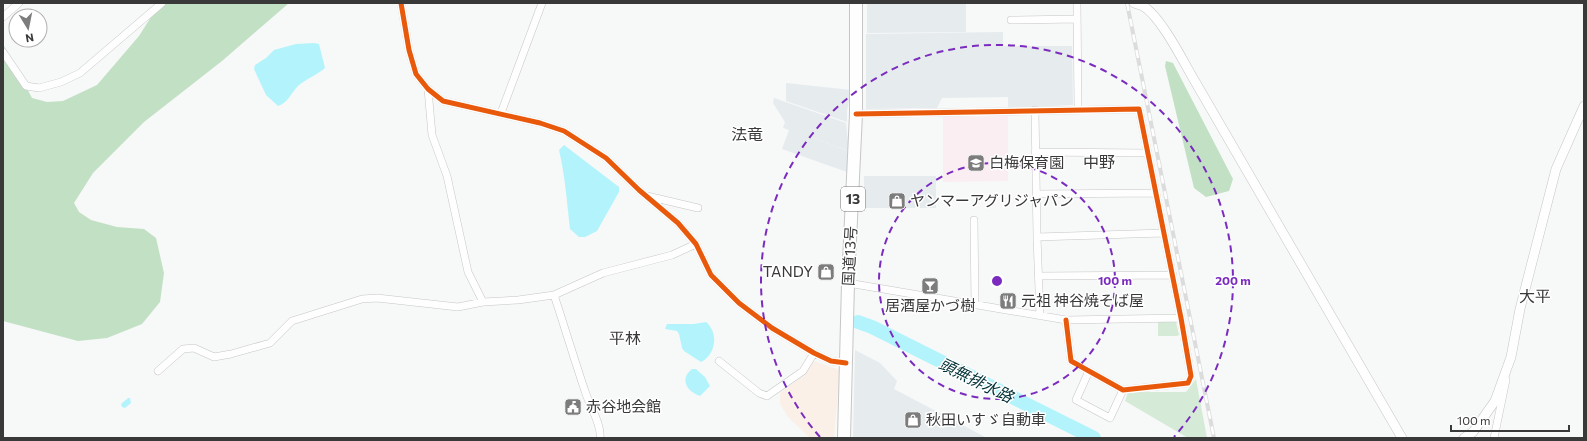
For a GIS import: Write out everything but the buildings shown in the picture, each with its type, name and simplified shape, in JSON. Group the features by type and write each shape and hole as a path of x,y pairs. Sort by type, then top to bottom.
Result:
{"highway":[{"name":"国道13号","path":"844,438 848,283 856,114 856,3"}],"street":[{"path":"3,17 18,3"},
{"path":"3,52 26,86 39,88 61,82 80,73 162,3"},
{"path":"401,3 409,50 416,74 428,89 443,102 540,123 564,131 606,158 678,224 696,244 711,275 739,303 772,328 814,353 831,361 846,363"},
{"path":"501,114 542,3"},
{"path":"1076,3 1078,109"},
{"path":"1134,3 1143,6 1154,15 1163,28 1402,438"},
{"path":"1011,20 1077,19"},
{"path":"428,89 432,136 447,176 468,272 483,302"},
{"path":"1494,438 1520,309 1556,169 1584,106"},
{"path":"856,114 1139,109 1181,318 1191,376 1188,383 1123,390 1071,361 1066,320"},
{"path":"1035,110 1037,194 1036,237 1040,316"},
{"path":"1035,152 1148,153"},
{"path":"1037,194 1156,193"},
{"path":"645,195 698,208"},
{"path":"974,220 975,305"},
{"path":"1036,237 1164,233"},
{"path":"158,371 183,349 194,348 214,357 231,354 270,343 292,321 362,299 377,298 458,307 483,302 518,300 554,295 602,273 672,255 696,244"},
{"path":"1038,276 1173,275"},
{"path":"848,283 1066,320 1181,318"},
{"path":"554,295 596,419 601,435 600,438"},
{"path":"719,361 759,394 767,396 803,371 814,353"},
{"path":"1464,438 1473,432 1495,401 1511,357"},
{"path":"1089,371 1076,400 1110,418 1123,390"}],"shaded area":[{"path":"867,3 966,3 966,32 867,33"},
{"path":"1003,32 1003,46 1072,46 1073,105 1008,108 1008,97 942,98 937,108 866,109 866,34"},
{"path":"786,83 851,90 847,111 847,122 786,101"},
{"path":"774,98 846,123 849,151 789,129 848,151 847,172 782,149 789,130 783,128 785,122 773,103"},
{"name":"白梅保育園","path":"1008,116 1008,181 943,182 943,117"},
{"path":"864,176 936,176 936,208 864,208"},
{"path":"855,350 880,363 897,381 894,389 987,438 853,438"},
{"path":"814,361 840,370 834,438 809,437 788,417 780,404 780,393 804,375"}],"green space":[{"path":"160,3 289,3 222,61 144,122 93,173 74,203 79,212 91,220 117,227 144,229 156,238 164,273 160,302 142,324 107,338 78,341 3,321 3,44 32,98 47,102 63,101 97,85 139,36"},
{"path":"1166,61 1173,63 1233,179 1229,191 1206,197 1194,188 1165,66"},
{"path":"1158,320 1173,320 1176,322 1179,335 1158,336"},
{"path":"1196,379 1207,438 1188,438 1125,401 1128,392 1186,392"}],"water":[{"path":"296,44 319,44 325,68 304,81 287,100 278,106 266,95 254,69 255,65 266,58 274,50"},
{"path":"564,145 619,187 619,192 597,231 585,237 579,237 570,229 559,150"},
{"path":"706,322 713,332 714,343 710,354 701,362 684,351 677,331 665,329 667,324 694,324"},
{"path":"692,369 696,369 705,377 710,386 700,396 691,392 686,385 686,377"},
{"path":"130,398 131,403 125,408 122,407 121,404"}],"waterway":[{"name":"頭無排水路","path":"858,322 872,327 1094,438"}],"railway":[{"path":"1127,3 1214,438"}],"cycle path":[{"path":"401,3 409,50 416,74 428,89 443,101 540,123 564,131 606,158 639,190 678,223 696,244 711,275 739,303 772,328 814,353 831,361 846,363"},
{"path":"856,114 1139,109 1181,318 1191,376 1188,383 1123,390 1071,361 1066,320"}],"place":[{"name":"白梅保育園","path":"976,163"},
{"name":"ヤンマーアグリジャパン","path":"897,201"},
{"name":"TANDY","path":"826,272"},
{"name":"居酒屋かづ樹","path":"930,286"},
{"name":"元祖 神谷焼そば屋","path":"1008,301"},
{"name":"赤谷地会館","path":"573,407"},
{"name":"秋田いすゞ自動車","path":"913,420"}],"district":[{"name":"法竜","path":"747,134"},
{"name":"中野","path":"1099,162"},
{"name":"大平","path":"1535,296"},
{"name":"平林","path":"625,338"}]}
